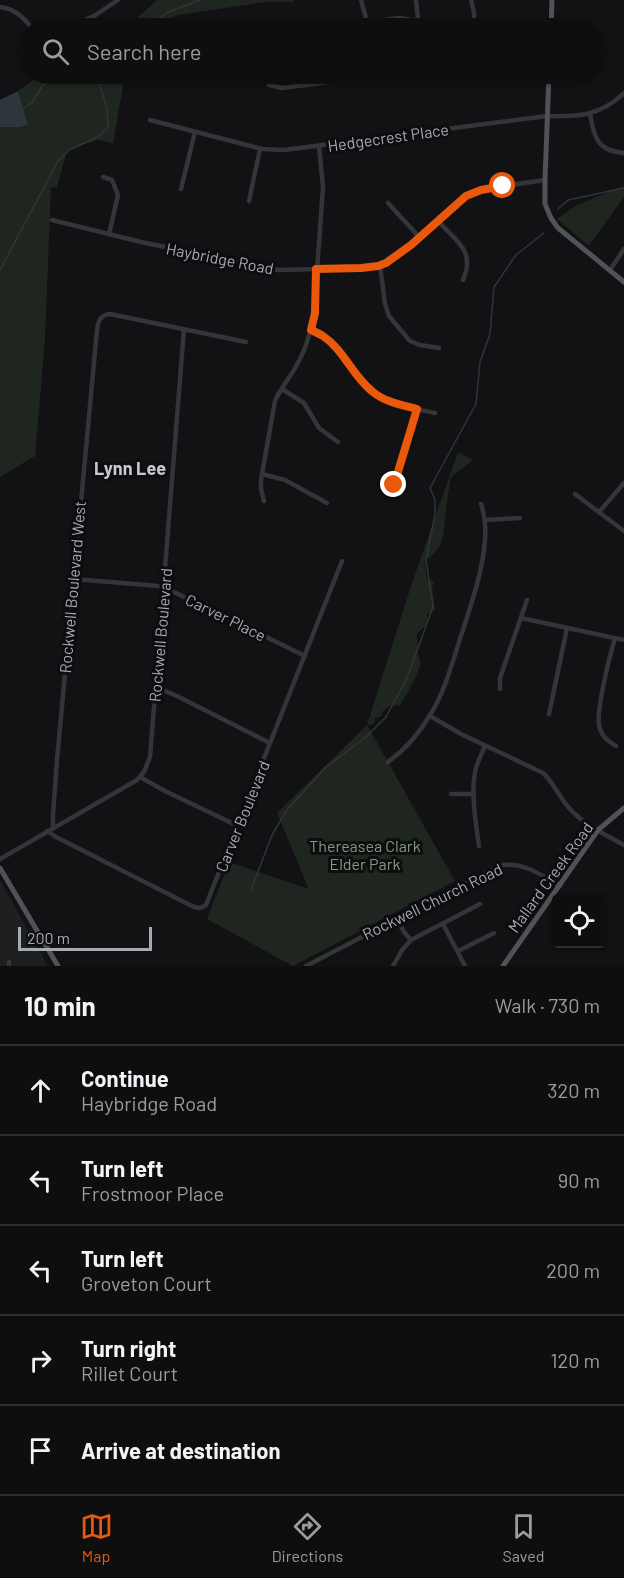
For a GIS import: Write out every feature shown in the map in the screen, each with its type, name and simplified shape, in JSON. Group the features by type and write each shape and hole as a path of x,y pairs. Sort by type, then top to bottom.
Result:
{"main road":[{"path":"551,18 552,0"},
{"path":"549,84 545,204 558,228 624,282"},
{"name":"Mallard Creek Road","path":"503,966 598,830 624,807"},
{"path":"0,868 58,966"}],"street":[{"path":"89,18 118,0"},
{"path":"361,0 365,18"},
{"path":"416,0 419,18"},
{"path":"471,0 474,18"},
{"path":"0,7 16,11 24,18"},
{"path":"269,85 282,88 313,84"},
{"name":"Hedgecrest Place","path":"150,120 260,149 284,150 547,116 590,114 609,105 624,93"},
{"path":"590,114 594,133 601,145 624,153"},
{"path":"181,189 195,132"},
{"path":"595,152 601,145"},
{"path":"264,501 261,489 262,474 275,401 297,365 315,313 323,187 319,146"},
{"path":"249,201 260,149"},
{"path":"104,177 112,180 118,195 109,234"},
{"name":"Haybridge Road","path":"52,220 265,268 278,270 361,268 380,265 393,259 464,198 475,192 544,180"},
{"path":"388,203 420,237"},
{"path":"438,221 466,253 468,265 463,280"},
{"path":"610,270 624,249"},
{"path":"380,265 385,304 389,316 410,341 439,348"},
{"name":"Rockwell Boulevard West","path":"53,827 73,579 99,321 103,315 110,314 246,342"},
{"name":"Rockwell Boulevard","path":"140,777 150,757 184,329"},
{"path":"311,330 332,343 364,385 373,393 389,401 435,413"},
{"path":"282,389 304,403 322,432 338,442"},
{"path":"394,485 417,409"},
{"path":"262,474 285,480 327,503"},
{"path":"599,512 624,483"},
{"path":"575,494 624,531"},
{"path":"388,762 412,742 430,716 444,685 468,612 483,555 485,520 481,504"},
{"path":"485,520 520,518"},
{"name":"Carver Boulevard","path":"47,831 194,907 200,908 207,903 342,561"},
{"name":"Carver Place","path":"73,579 164,588 305,656"},
{"path":"500,689 500,678 527,600"},
{"path":"521,618 624,640"},
{"path":"549,714 567,628"},
{"path":"615,638 598,720 602,734 616,746"},
{"path":"156,687 270,743"},
{"path":"430,716 461,734 543,773 568,807 598,830 624,845"},
{"path":"479,846 474,794 475,771 485,746"},
{"path":"0,859 140,777 238,826"},
{"path":"451,794 474,794"},
{"name":"Rockwell Church Road","path":"306,966 505,864 525,867 560,886"},
{"path":"393,966 411,940 480,904"},
{"path":"396,918 411,940"},
{"path":"444,924 465,966"},
{"path":"458,951 494,933"}],"shaded area":[{"path":"18,91 27,125 0,127 0,100"},
{"path":"0,880 48,966 0,966"}],"green space":[{"path":"157,0 293,0 294,2 266,2 170,18 137,18"},
{"path":"27,84 123,84 113,143 97,140 67,150 57,188 51,187 45,339 35,456 0,477 0,127 27,125 18,91"},
{"path":"624,187 624,197 589,246 557,219 575,206"},
{"path":"458,452 473,460 451,477 442,540 437,551 424,562 427,579 434,583 432,587 435,610 427,614 427,624 417,634 418,656 421,663 400,706 388,707 382,712 382,716 375,718 374,724 367,725 411,586"},
{"name":"Thereasea Clark Elder Park","path":"367,725 455,881 293,966 207,919 229,862 308,887 277,813"}],"waterway":[{"path":"160,18 168,12 200,0"},
{"path":"23,109 32,103 45,84"},
{"path":"0,270 58,161 69,150 98,137 108,127 107,108 99,84"},
{"path":"558,209 568,200 624,188"},
{"path":"251,890 272,835 287,810 325,768 367,736 386,717 407,678 433,607 426,560 435,514 435,500 430,488 476,404 480,362 490,334 494,287 516,255 544,233"}],"district":[{"name":"Lynn Lee","path":"130,468"}],"route":[{"path":"394,485 417,409 389,401 373,393 364,385 332,343 311,330 315,313 316,269 361,268 386,263 411,245 466,196 481,190 503,186"}]}
